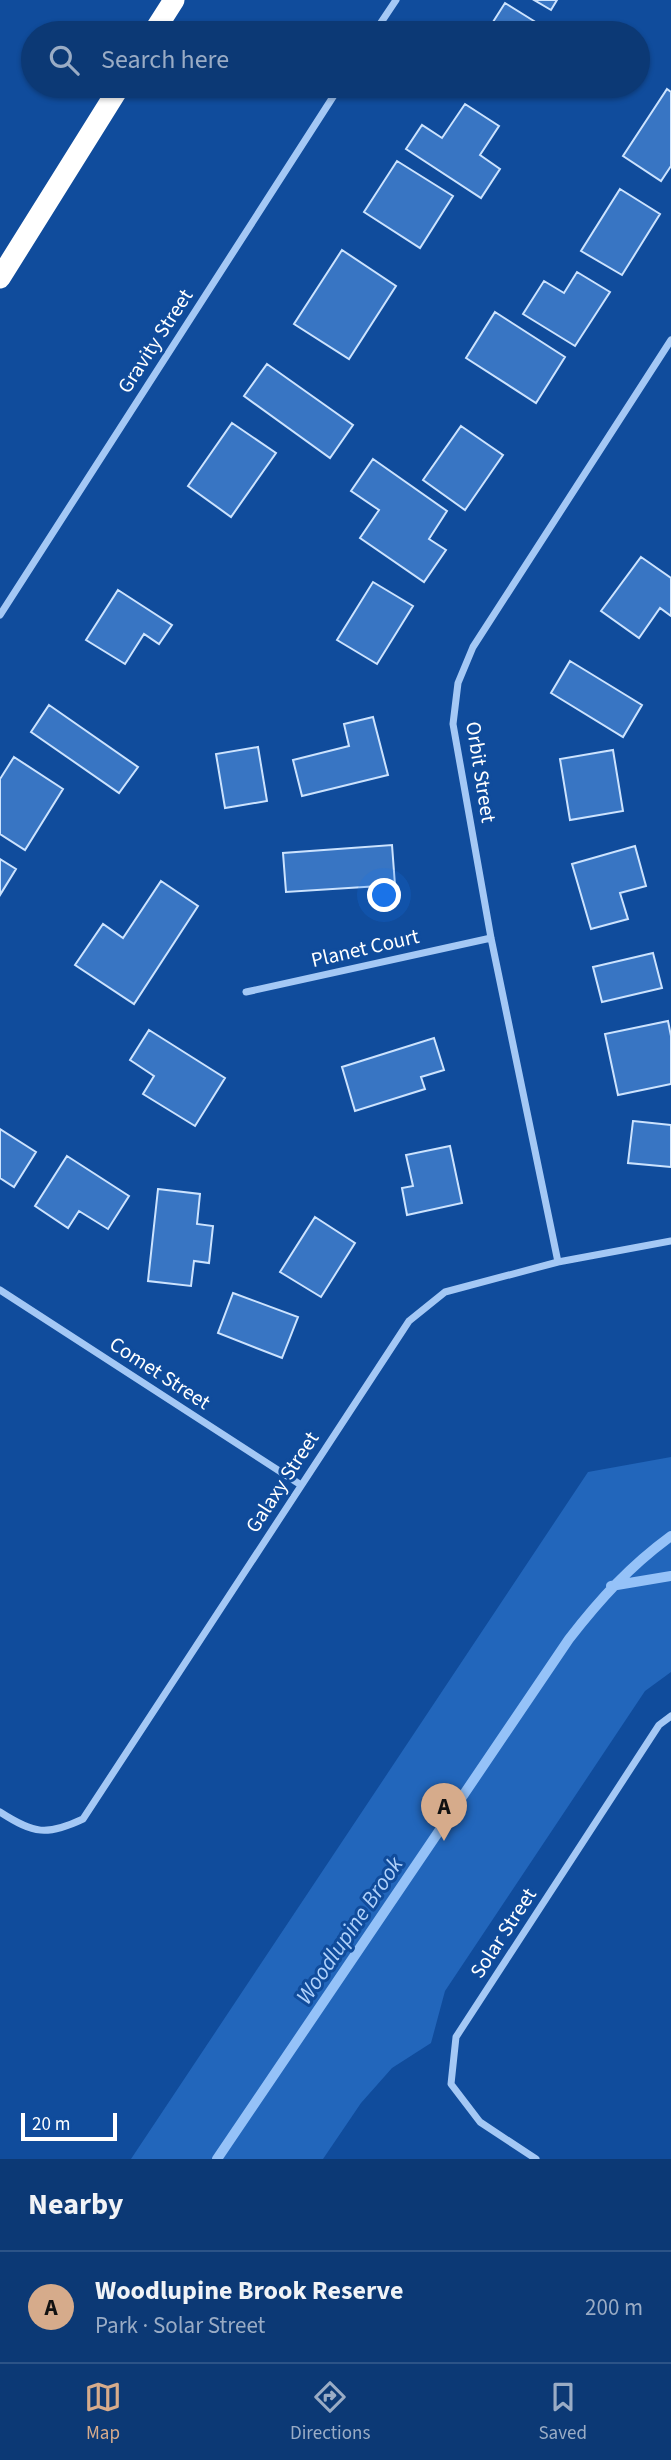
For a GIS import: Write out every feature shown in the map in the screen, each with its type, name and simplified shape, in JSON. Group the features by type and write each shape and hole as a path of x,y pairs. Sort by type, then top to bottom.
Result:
{"highway":[{"path":"161,21 174,0"},
{"path":"0,278 112,98"}],"street":[{"path":"382,21 396,0"},
{"name":"Gravity Street","path":"0,615 332,98"},
{"name":"Orbit Street","path":"558,1262 491,938 453,724 458,683 473,647 671,340"},
{"name":"Planet Court","path":"246,992 491,938"},
{"name":"Galaxy Street","path":"0,1812 21,1826 55,1832 83,1819 409,1321 445,1292 558,1262 671,1241"},
{"name":"Comet Street","path":"0,1290 301,1485"},
{"name":"Solar Street","path":"536,2159 480,2122 451,2084 456,2037 659,1725 671,1716"}],"shaded area":[{"path":"671,1457 671,1672 645,1691 445,1991 431,2043 392,2068 361,2103 323,2159 131,2159 588,1472"}],"building":[{"path":"534,0 557,0 551,10"},
{"path":"505,3 534,21 494,21"},
{"path":"667,89 671,92 671,166 661,181 623,156"},
{"path":"465,104 499,126 480,155 500,169 481,198 406,149 422,125 442,138"},
{"path":"397,161 453,196 420,248 364,212"},
{"path":"620,189 660,214 622,275 581,251"},
{"path":"342,250 396,286 349,359 294,324"},
{"path":"577,272 610,292 575,346 523,314 544,281 564,293"},
{"path":"495,312 565,357 536,403 466,358"},
{"path":"267,364 353,425 330,458 244,396"},
{"path":"232,423 276,453 231,517 188,486"},
{"path":"461,426 503,455 465,510 423,480"},
{"path":"373,459 447,511 429,539 446,550 424,582 360,538 379,510 351,491"},
{"path":"641,557 671,578 671,616 660,608 639,638 601,611"},
{"path":"373,582 413,606 377,664 337,640"},
{"path":"118,590 172,625 159,644 144,634 125,664 86,640"},
{"path":"570,661 642,705 623,737 551,693"},
{"path":"49,705 138,767 119,793 31,732"},
{"path":"373,717 388,775 302,796 293,760 349,746 344,724"},
{"path":"258,747 267,801 225,808 216,754"},
{"path":"613,750 623,811 570,820 560,759"},
{"path":"14,757 63,789 25,850 0,834 0,779"},
{"path":"392,845 395,885 286,892 283,853"},
{"path":"635,846 646,886 620,893 628,919 591,929 572,864"},
{"path":"0,859 16,869 0,895"},
{"path":"161,881 198,906 134,1004 75,965 103,924 123,938"},
{"path":"653,953 662,988 602,1002 593,967"},
{"path":"668,1021 671,1036 671,1084 618,1095 605,1034"},
{"path":"149,1030 225,1078 195,1126 143,1094 154,1076 130,1060"},
{"path":"434,1038 444,1070 421,1077 425,1089 355,1111 342,1067"},
{"path":"633,1121 671,1125 671,1167 628,1163"},
{"path":"0,1129 36,1152 14,1187 0,1178"},
{"path":"450,1146 462,1203 407,1215 402,1188 413,1186 406,1155"},
{"path":"67,1156 129,1196 108,1229 79,1211 68,1228 35,1206"},
{"path":"158,1189 200,1194 197,1224 213,1226 209,1263 194,1261 191,1286 148,1281"},
{"path":"315,1217 355,1243 321,1297 280,1272"},
{"path":"233,1293 298,1317 282,1358 218,1333"}],"waterway":[{"name":"Woodlupine Brook","path":"217,2159 569,1639 616,1584 671,1536"},
{"name":"Woodlupine Brook","path":"611,1586 671,1576"}],"place":[{"name":"Woodlupine Brook Reserve","path":"444,1841"}]}
